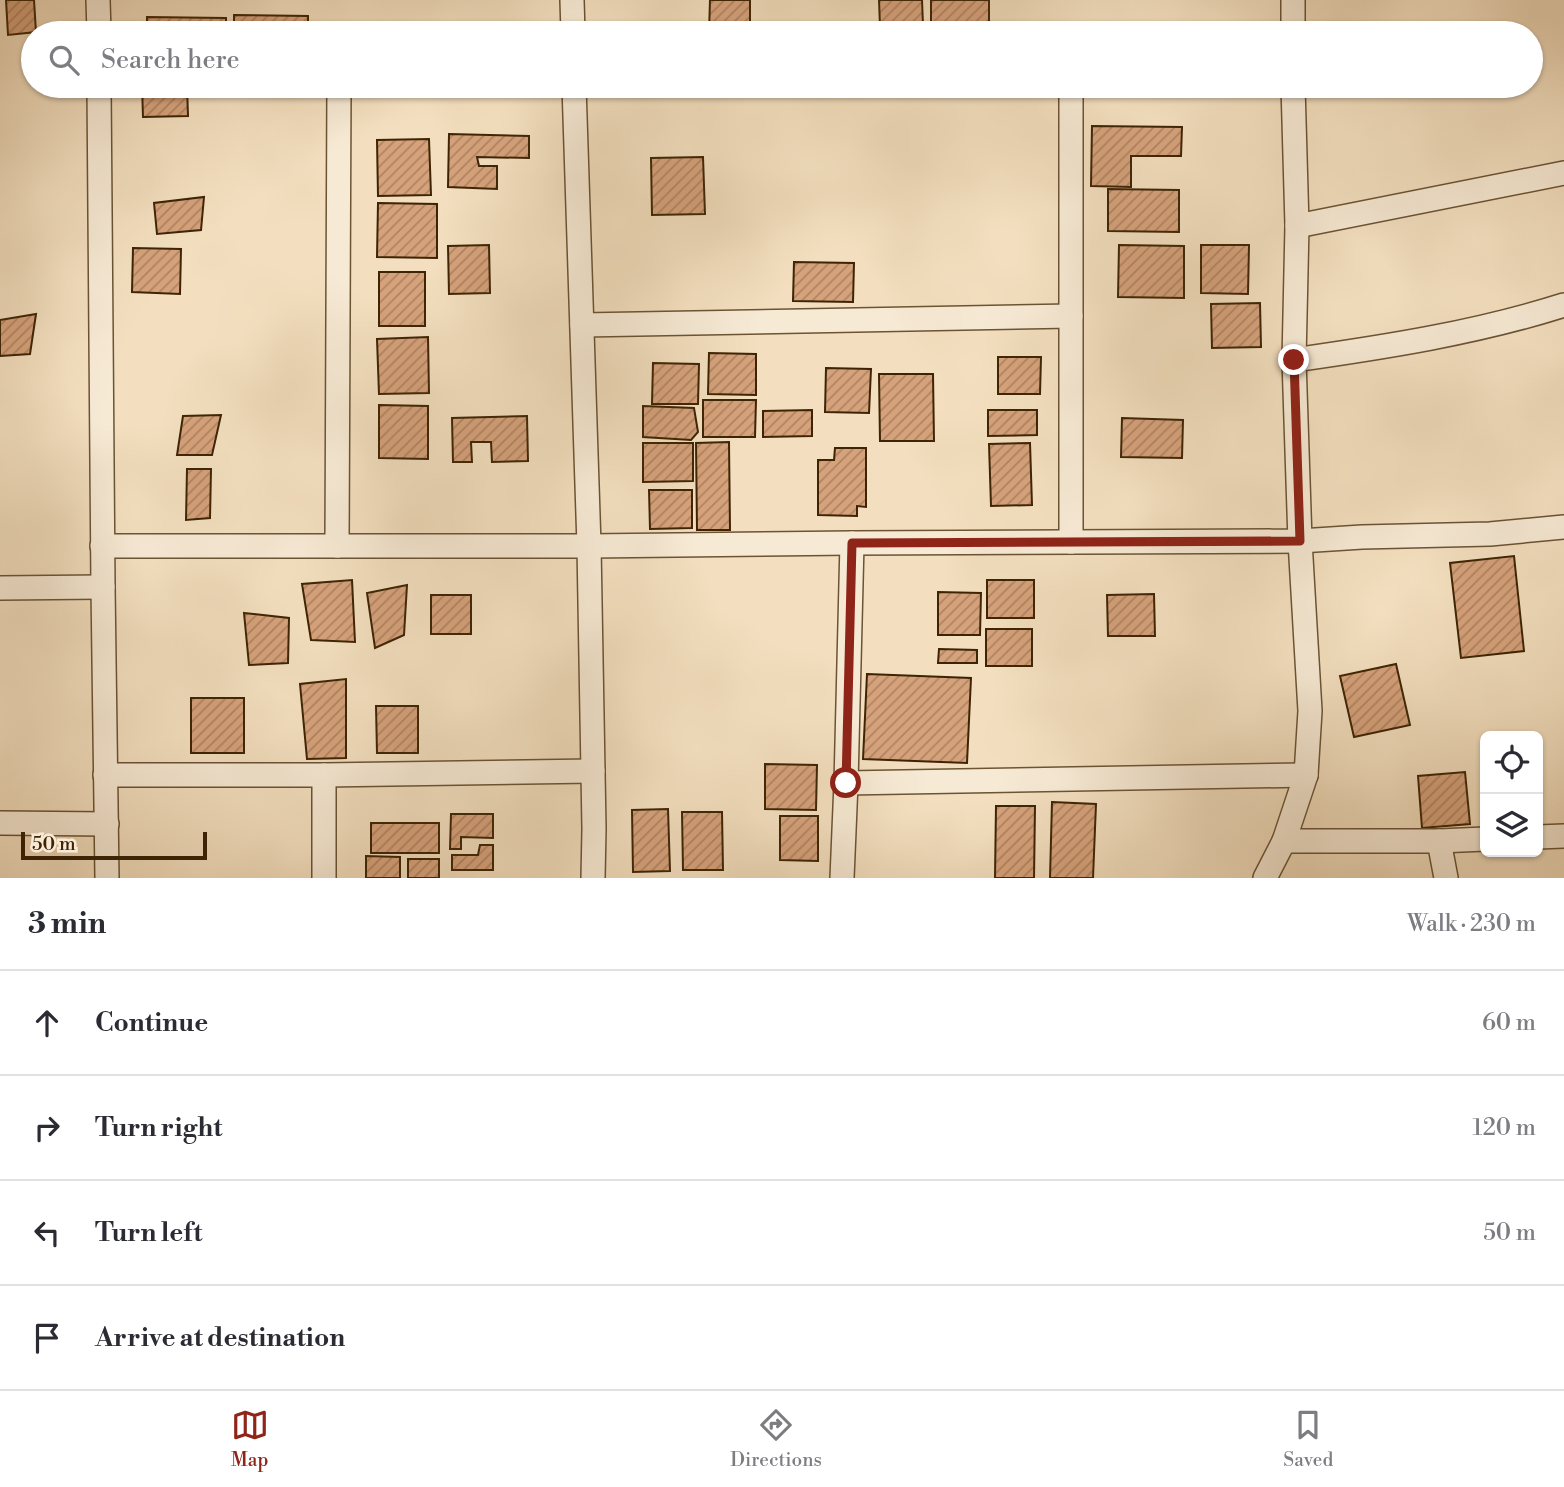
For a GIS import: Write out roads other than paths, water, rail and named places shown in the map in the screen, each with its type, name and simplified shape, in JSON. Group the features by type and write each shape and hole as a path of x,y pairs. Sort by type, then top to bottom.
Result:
{"street":[{"path":"98,0 99,21"},
{"path":"572,0 573,21"},
{"path":"1293,0 1293,21"},
{"path":"99,98 107,878"},
{"path":"337,546 339,98"},
{"path":"574,98 589,546 593,878"},
{"path":"1070,98 1070,542"},
{"path":"1265,878 1284,841 1306,775 1310,711 1300,541 1294,360 1297,226 1293,98"},
{"path":"1297,226 1564,173"},
{"path":"1294,360 1390,347 1526,317 1564,305"},
{"path":"582,325 1070,316"},
{"path":"102,546 1300,541 1490,534 1564,527"},
{"path":"842,878 852,543"},
{"path":"0,587 103,587"},
{"path":"105,775 593,771"},
{"path":"324,775 324,878"},
{"path":"846,783 1306,775"},
{"path":"0,823 107,824"},
{"path":"1543,838 1564,836"},
{"path":"1284,841 1480,839"},
{"path":"1439,841 1446,878"}]}
